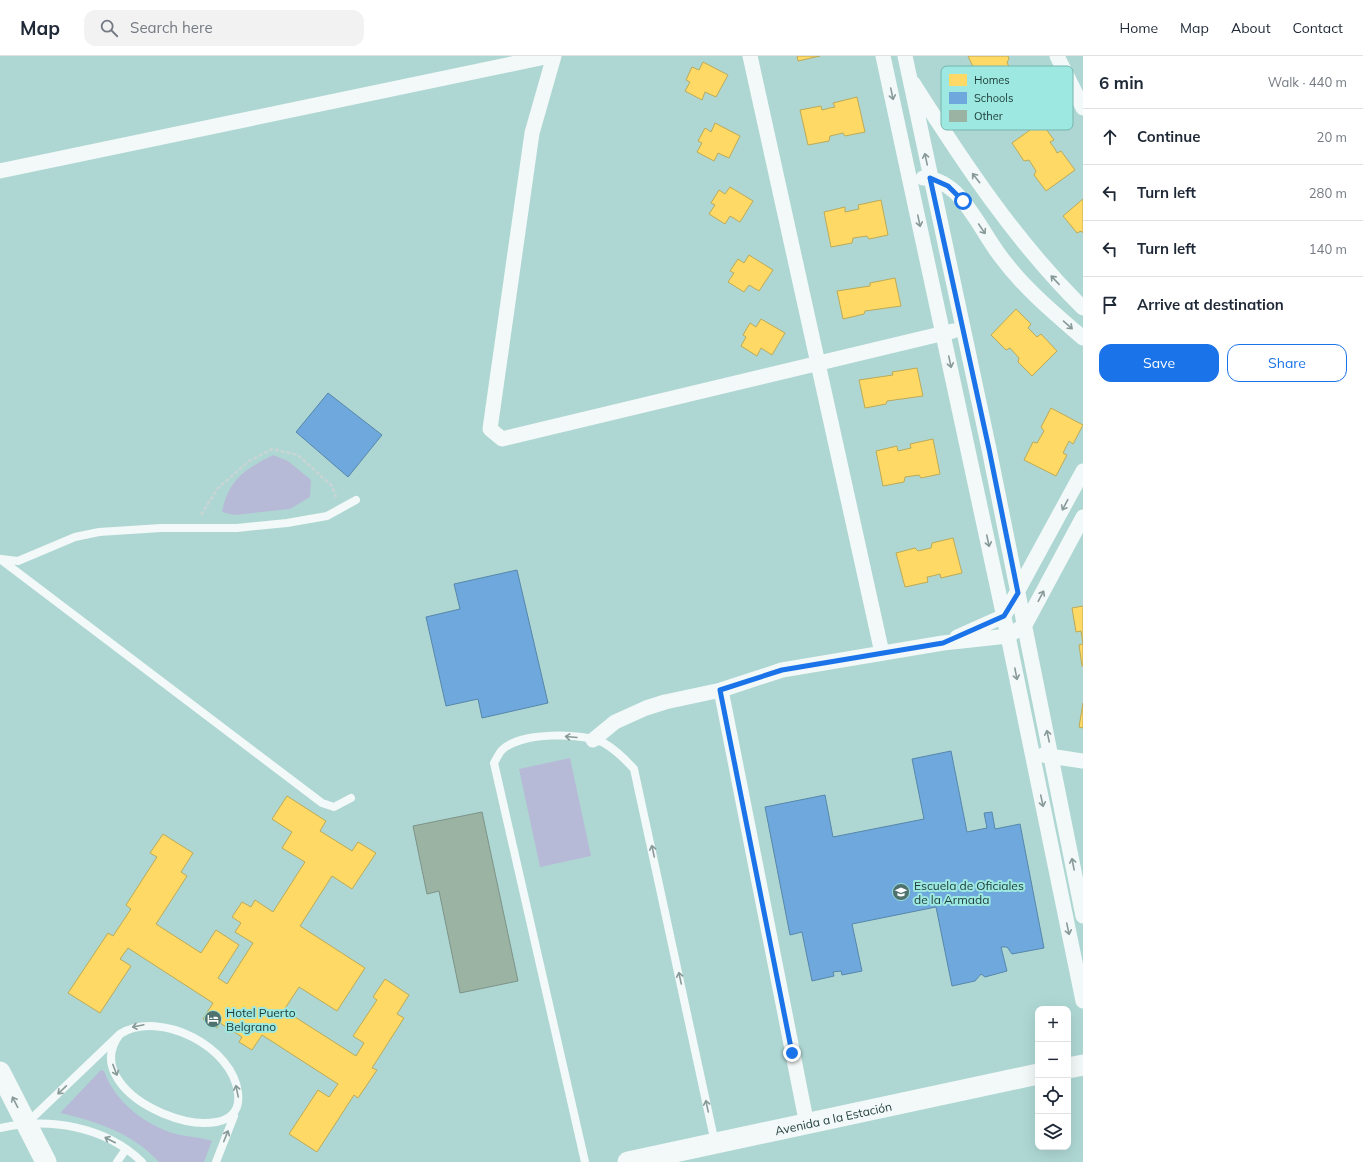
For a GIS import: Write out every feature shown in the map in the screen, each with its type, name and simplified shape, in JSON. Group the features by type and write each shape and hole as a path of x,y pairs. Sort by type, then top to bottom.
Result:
{"street":[{"path":"0,171 550,56"},
{"path":"554,56 532,133 490,429 502,439 962,329"},
{"path":"750,56 882,653"},
{"path":"884,56 1004,616 1083,1002"},
{"path":"905,56 1025,625 1083,916"},
{"path":"1057,56 1062,66"},
{"path":"909,76 941,126"},
{"path":"1073,88 1083,108"},
{"path":"943,130 962,159 1018,234 1055,280 1083,308"},
{"path":"910,178 930,178 948,186 963,201 1002,258 1038,299 1083,338"},
{"path":"943,643 1004,616 1018,593 1083,471"},
{"path":"593,740 615,722 646,708 665,702 720,690 782,670 943,643 1008,636 1025,625 1083,517"},
{"path":"720,690 807,1125"},
{"path":"1032,754 1083,761"},
{"path":"1071,1067 1083,1064"},
{"path":"0,1072 46,1162"},
{"name":"Avenida a la Estación","path":"628,1162 807,1125 1035,1075"}],"lane":[{"path":"0,559 18,561 75,537 99,532 161,528 237,528 287,524 326,516 356,500"},
{"path":"0,559 322,803 334,807 351,798"},
{"path":"585,1162 494,762 503,749 520,741 535,737 554,735 602,742 619,753 634,769 716,1144"},
{"path":"26,1124 120,1034 129,1028 149,1024 172,1028 199,1041 219,1056 228,1068 238,1090 239,1101 237,1110 216,1162"},
{"path":"120,1034 111,1051 111,1061 115,1073 123,1086 134,1098 152,1111 170,1120 189,1126 214,1128 228,1121 237,1110"},
{"path":"0,1128 26,1124 57,1124 84,1129 110,1140 126,1149 142,1162"},
{"path":"118,1162 126,1149"}],"path":[{"path":"193,528 218,488 249,461 272,449 298,455 332,486 340,508"}],"shaded area":[{"path":"273,455 288,461 311,480 310,497 290,509 234,515 222,512 229,491 239,477 246,471"},
{"path":"570,758 591,856 540,867 519,769"},
{"path":"101,1070 104,1071 109,1082 123,1102 142,1118 153,1125 176,1134 212,1141 204,1162 159,1162 138,1144 114,1130 87,1120 60,1113"}],"building: Homes":[{"path":"797,56 820,56 798,61"},
{"path":"968,56 1008,56 1009,59 1007,62 1009,66 973,66"},
{"path":"703,62 728,75 716,97 705,92 702,100 685,91 690,82 686,80 692,67 699,70"},
{"path":"857,97 865,132 845,136 843,133 830,136 829,141 808,145 800,110 821,106 822,110 835,107 833,103"},
{"path":"715,123 740,136 729,158 718,153 714,161 697,152 702,143 698,141 705,128 711,132"},
{"path":"1030,130 1047,130 1054,140 1050,142 1057,153 1061,151 1075,170 1046,191 1034,175 1036,171 1029,160 1024,161 1012,143"},
{"path":"730,187 753,201 740,222 730,216 725,224 709,214 715,205 711,203 719,190 725,194"},
{"path":"1083,199 1083,233 1081,231 1077,233 1063,216"},
{"path":"881,200 888,235 869,239 867,236 853,238 852,243 831,247 824,212 845,207 845,212 859,209 858,205"},
{"path":"749,255 773,270 759,291 749,285 744,292 728,282 734,273 730,271 738,259 744,263"},
{"path":"895,278 901,306 865,311 864,314 843,319 837,291 870,286 870,283"},
{"path":"1016,309 1031,324 1028,328 1037,337 1041,334 1057,351 1032,376 1018,362 1019,358 1010,348 1006,350 991,335"},
{"path":"761,319 785,333 772,355 761,348 757,356 741,346 746,337 743,335 750,323 756,327"},
{"path":"917,368 923,396 887,401 886,404 865,408 859,380 893,375 892,372"},
{"path":"1051,408 1083,425 1073,444 1069,441 1063,453 1067,455 1056,476 1024,460 1033,442 1037,443 1044,431 1041,427"},
{"path":"933,439 940,474 921,478 919,475 905,477 904,482 883,486 876,451 897,446 898,451 911,448 910,444"},
{"path":"953,538 962,573 941,578 940,574 927,577 928,582 905,587 896,553 915,548 918,551 931,548 932,543"},
{"path":"1083,606 1083,644 1081,631 1076,632 1072,608"},
{"path":"1083,644 1083,666 1082,666 1079,645"},
{"path":"1083,703 1083,728 1079,727"},
{"path":"287,796 326,821 320,831 352,851 358,842 376,853 352,889 332,876 300,926 365,968 337,1011 299,987 284,1010 356,1056 364,1043 353,1036 377,1000 373,997 385,979 409,995 397,1014 404,1018 372,1068 377,1070 358,1098 354,1095 317,1152 289,1134 318,1090 329,1097 338,1084 262,1035 252,1050 239,1042 242,1037 220,1023 217,1028 203,1019 213,1003 128,948 120,959 131,966 100,1013 68,993 108,933 113,936 131,909 126,905 157,857 150,853 163,834 193,853 181,872 187,876 156,924 201,953 216,930 239,945 218,978 227,984 253,943 235,932 241,923 232,917 242,902 251,907 255,900 273,912 305,862 282,848 292,832 272,819"}],"building: Schools":[{"path":"328,393 382,435 348,477 296,432"},
{"path":"517,570 548,703 482,718 478,699 446,706 426,617 460,609 454,584"},
{"path":"951,751 967,832 987,828 984,813 992,812 995,829 1020,824 1044,948 1012,954 1007,947 1001,947 1007,971 985,977 981,974 975,981 952,986 936,907 852,924 862,971 842,975 841,971 833,972 834,976 812,981 802,932 790,935 765,807 825,795 833,837 924,819 912,759"}],"building: Other":[{"path":"482,812 518,981 460,993 439,891 427,894 413,826"}],"place":[{"name":"Escuela de Oficiales de la Armada","path":"901,892"},
{"name":"Hotel Puerto Belgrano","path":"213,1019"}],"route":[{"path":"792,1053 720,690 782,670 943,643 1004,616 1018,593 989,449 930,178 948,186 963,201"}]}
